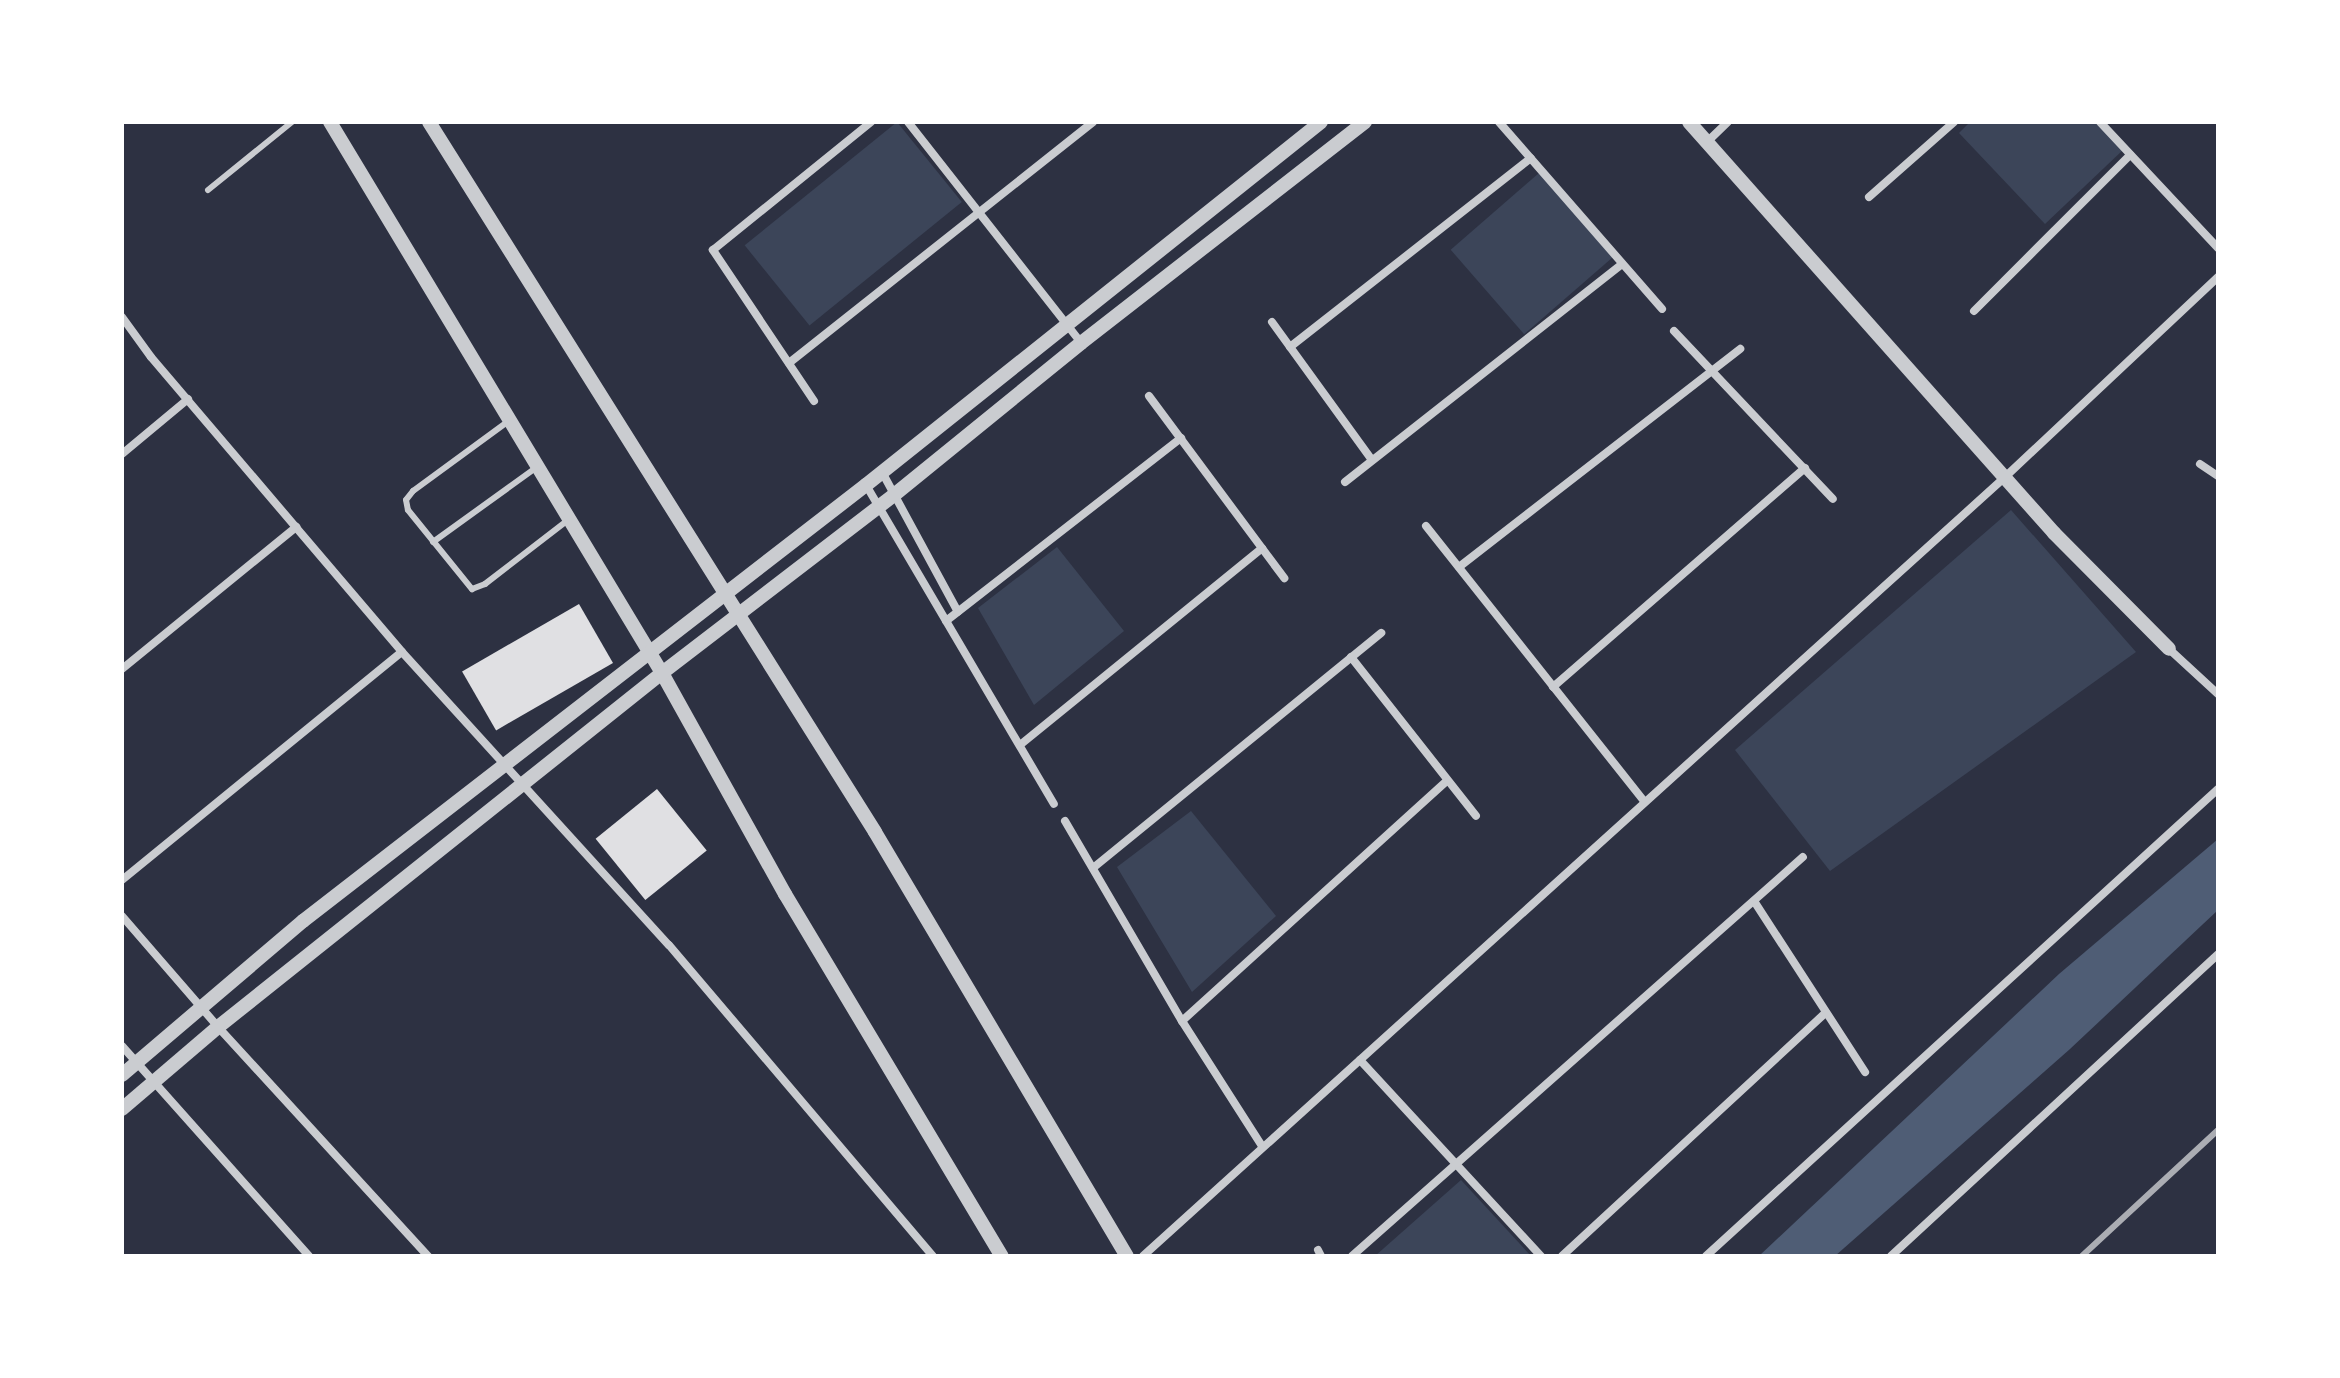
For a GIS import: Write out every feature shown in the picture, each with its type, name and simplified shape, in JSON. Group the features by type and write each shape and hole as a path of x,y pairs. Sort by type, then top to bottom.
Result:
{"street":[{"path":"330,122 662,673 785,894 1002,1256"},
{"path":"429,122 875,832 1127,1256"},
{"path":"814,401 713,250 871,122"},
{"path":"908,122 1081,343"},
{"path":"789,363 1093,122"},
{"path":"122,1075 303,921 866,485 1321,122"},
{"path":"122,1109 218,1027 523,787 662,673 894,495 1081,343 1365,122"},
{"path":"1499,122 1662,309"},
{"path":"1689,122 2073,554 2218,694"},
{"path":"1707,142 1728,122"},
{"path":"1869,197 1954,122"},
{"path":"2100,122 2218,248"},
{"path":"1974,311 2130,155"},
{"path":"1290,347 1531,158"},
{"path":"1345,482 1622,264"},
{"path":"1143,1256 2004,478 2218,277"},
{"path":"122,317 402,652 669,945 933,1256"},
{"path":"1272,322 1372,460"},
{"path":"1674,331 1833,499"},
{"path":"1459,567 1740,349"},
{"path":"1149,396 1284,578"},
{"path":"122,454 188,399"},
{"path":"946,621 1181,438"},
{"path":"2200,464 2218,476"},
{"path":"1553,687 1805,468"},
{"path":"882,472 958,612"},
{"path":"866,485 1054,804"},
{"path":"1426,526 1645,802"},
{"path":"122,669 296,527"},
{"path":"1020,745 1262,548"},
{"path":"1093,868 1381,633"},
{"path":"122,880 402,652"},
{"path":"1351,657 1476,816"},
{"path":"1182,1021 1447,781"},
{"path":"1706,1256 2218,789"},
{"path":"1065,821 1182,1021 1262,1146"},
{"path":"1352,1256 1803,857"},
{"path":"1754,901 1865,1072"},
{"path":"122,916 218,1027 428,1256"},
{"path":"1891,1256 2218,954"},
{"path":"1562,1256 1826,1012"},
{"path":"122,1046 309,1256"},
{"path":"1360,1060 1541,1256"}],"lane":[{"path":"208,190 292,122"},
{"path":"510,420 406,500 408,510 472,589 485,584 568,520"},
{"path":"433,542 537,467"}],"shaded area":[{"path":"897,122 962,202 809,325 745,245"},
{"path":"1970,122 2098,122 2124,149 2045,224 1959,133"},
{"path":"1539,173 1612,258 1524,334 1451,250"},
{"path":"2011,510 2136,652 1830,871 1735,750"},
{"path":"1057,547 1124,631 1034,705 978,608"},
{"path":"1191,811 1276,916 1192,992 1117,867"},
{"path":"2218,839 2218,910 2070,1049 1835,1256 1759,1256 2059,974"},
{"path":"1461,1180 1531,1256 1375,1256"}],"building":[{"path":"579,604 613,663 496,730 462,672"},
{"path":"657,789 707,850 645,900 596,839"}],"railway":[{"path":"2082,1256 2218,1130"}]}
